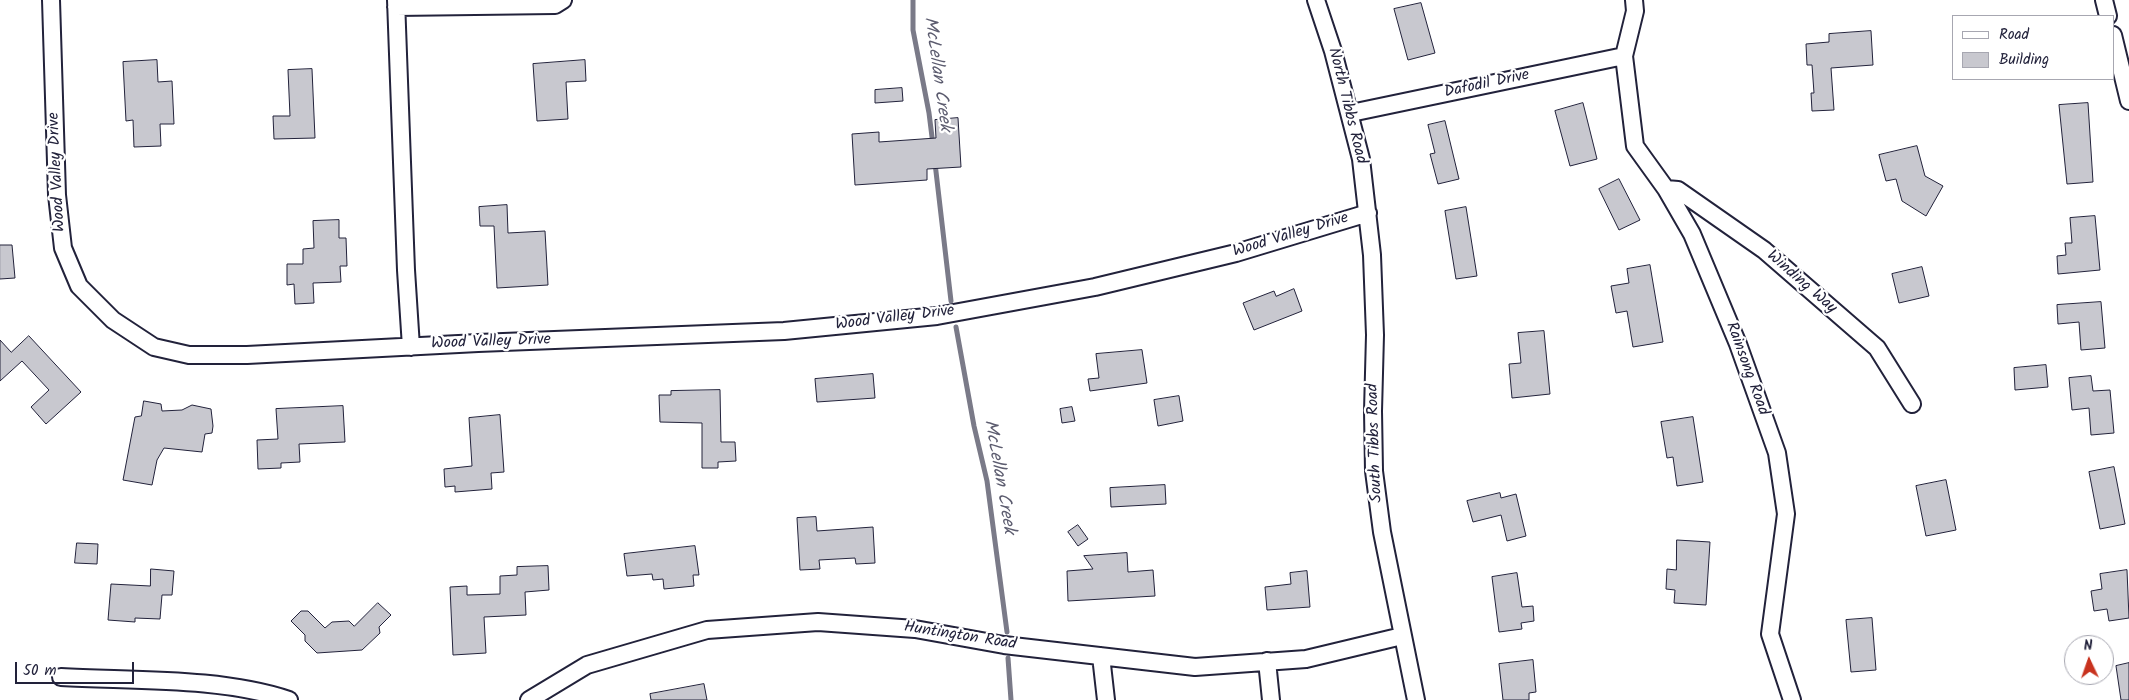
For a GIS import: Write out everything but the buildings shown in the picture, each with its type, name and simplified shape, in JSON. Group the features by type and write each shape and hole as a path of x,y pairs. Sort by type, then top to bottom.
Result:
{"street":[{"name":"Wood Valley Drive","path":"51,0 57,195 63,248 79,286 113,320 154,347 189,355 247,355 784,331 937,316 1095,287 1236,253 1368,213"},
{"path":"396,4 555,5 563,0"},
{"name":"North Tibbs Road","path":"1316,0 1333,51 1350,113 1361,159 1368,213"},
{"path":"1624,56 1635,11 1634,0"},
{"path":"2104,0 2108,15"},
{"name":"Wood Valley Drive","path":"396,4 406,270 411,347"},
{"path":"2114,39 2129,101"},
{"name":"Dafodil Drive","path":"1350,113 1624,56"},
{"name":"Rainsong Road","path":"1624,56 1635,146 1666,189 1692,234 1738,344 1777,452 1786,514 1770,634 1792,700"},
{"name":"Winding Way","path":"1666,189 1678,190 1764,250 1877,348 1912,404"},
{"name":"South Tibbs Road","path":"1368,213 1372,255 1375,335 1374,471 1382,532 1416,700"},
{"name":"Huntington Road","path":"529,700 587,665 707,630 818,622 915,629 1004,645 1195,667 1306,659 1402,636"},
{"path":"1101,656 1106,700"},
{"path":"1267,661 1271,700"},
{"path":"61,677 225,693 265,692 289,700"}],"waterway":[{"name":"McLellan Creek","path":"913,0 913,30 929,113 933,145"},
{"name":"McLellan Creek","path":"935,163 951,301"},
{"name":"McLellan Creek","path":"956,327 974,426 987,481 1007,632"},
{"name":"McLellan Creek","path":"1008,658 1011,700"}]}
